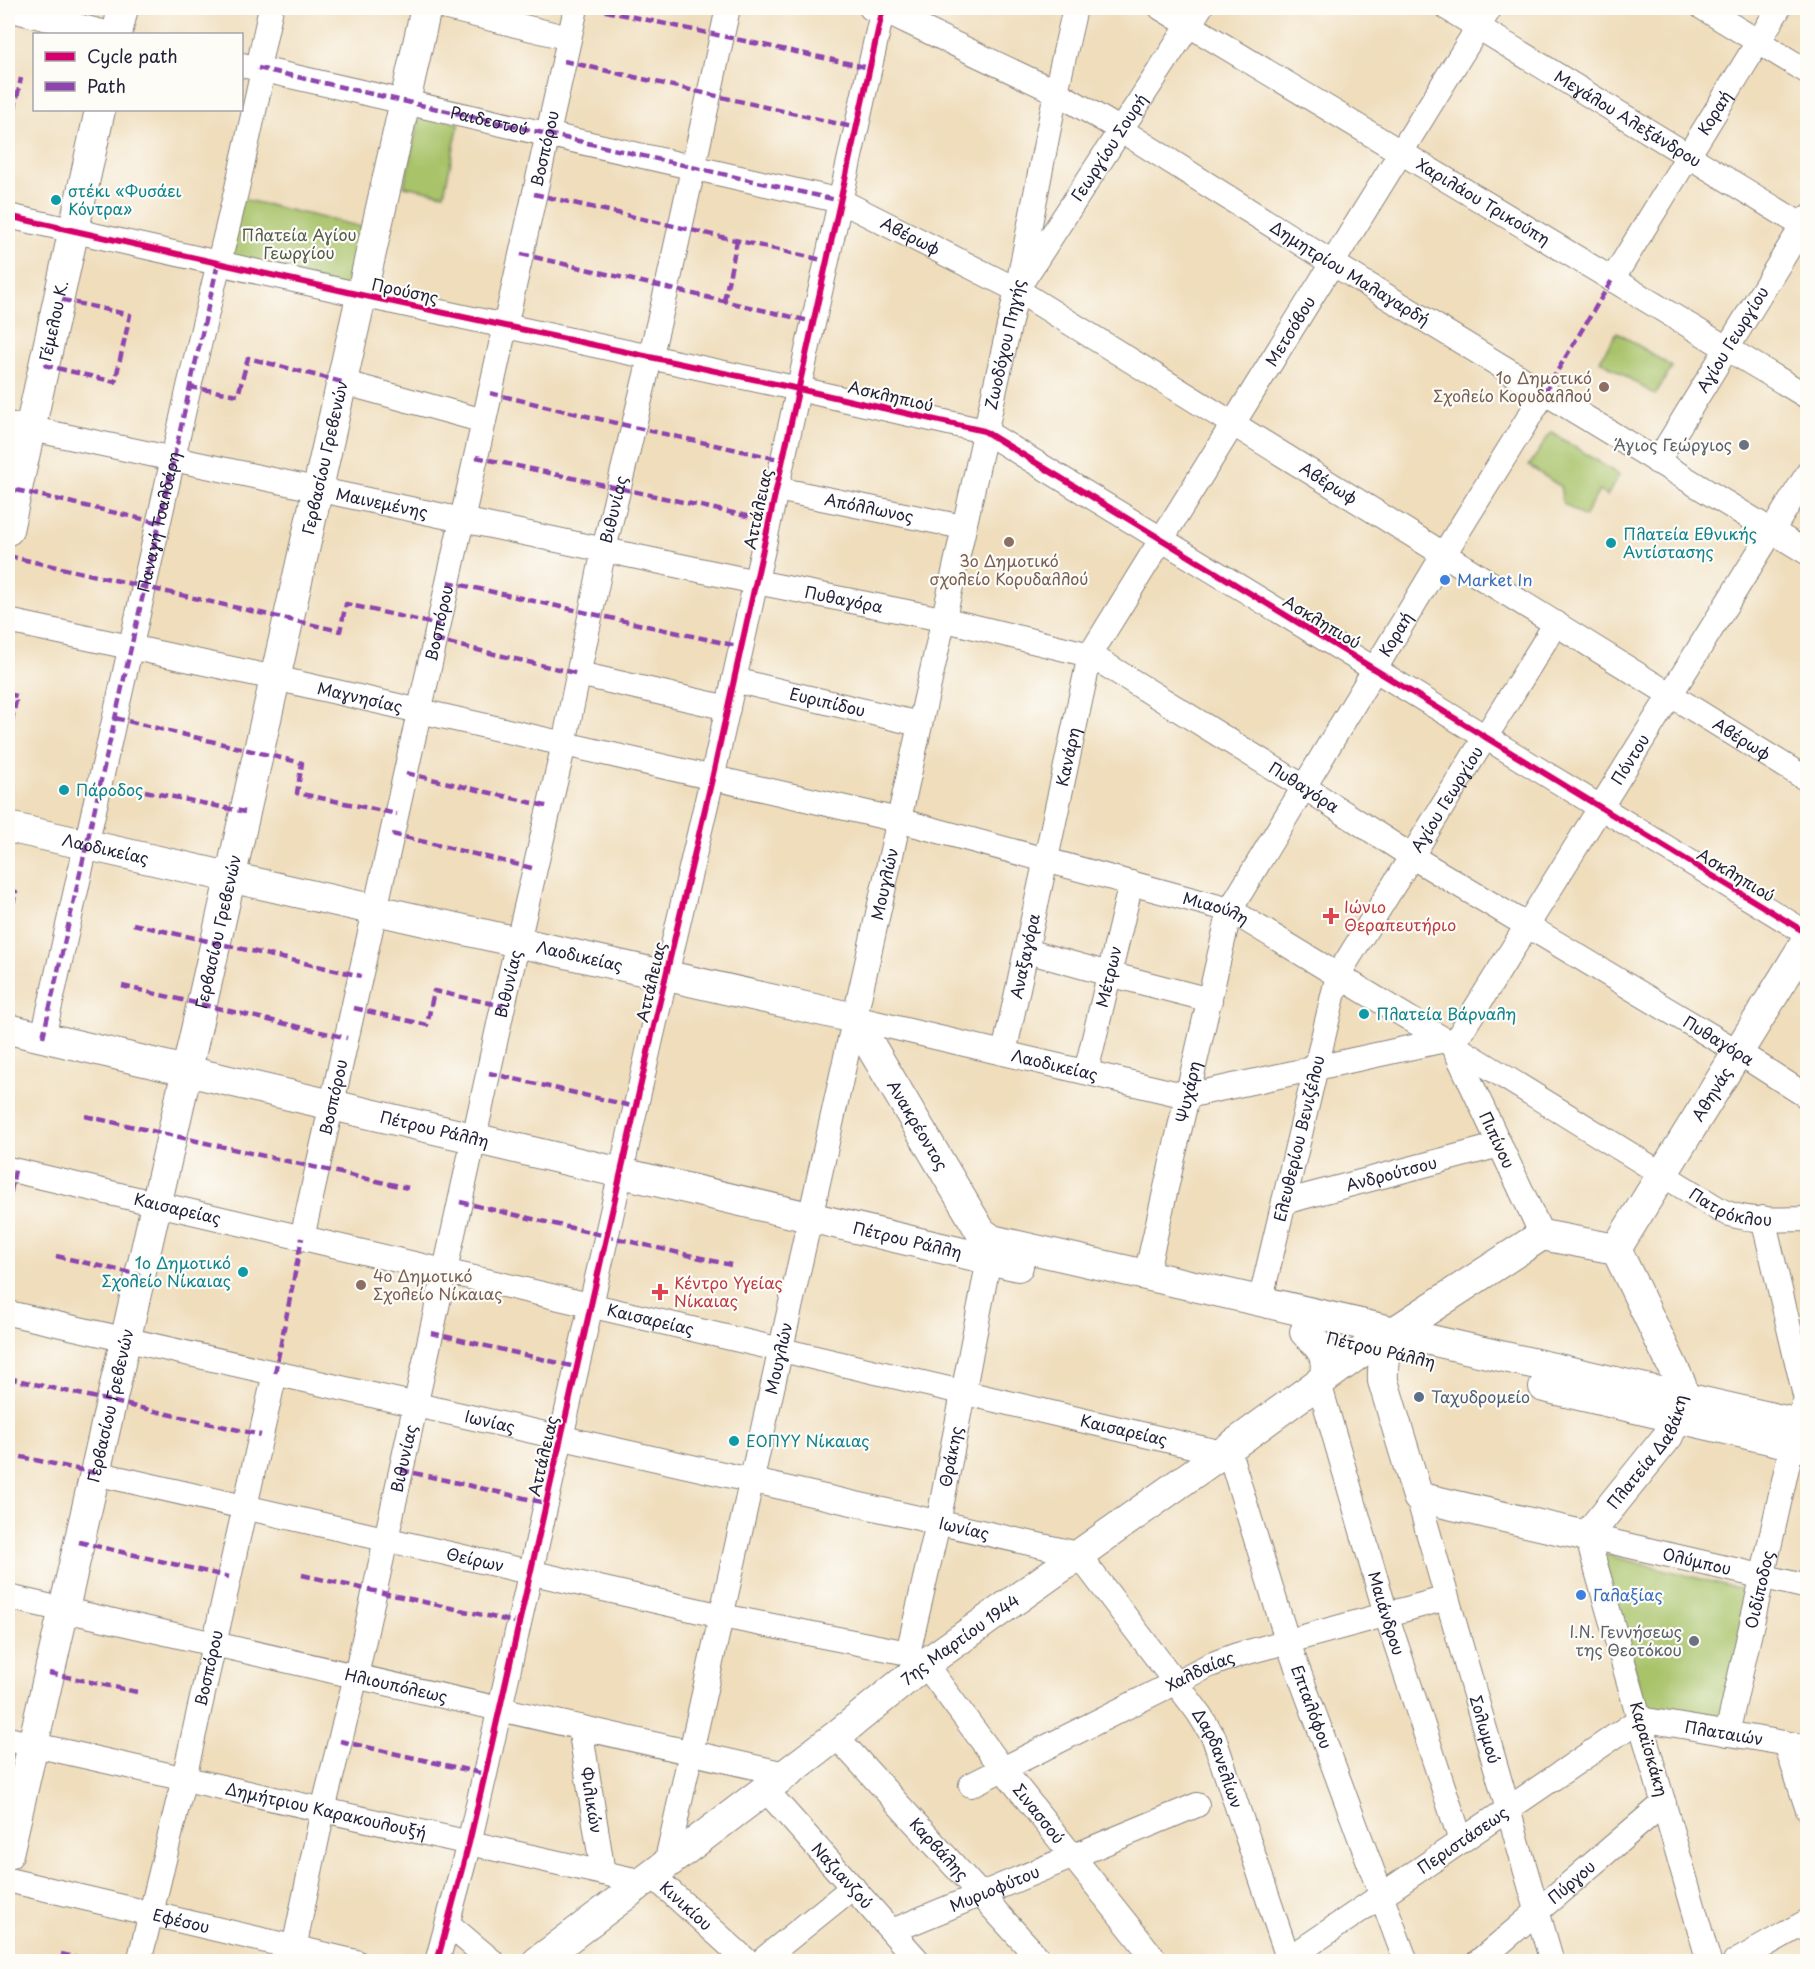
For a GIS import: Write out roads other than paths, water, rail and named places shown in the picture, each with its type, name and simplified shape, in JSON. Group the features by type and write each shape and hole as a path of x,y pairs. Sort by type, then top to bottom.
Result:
{"main road":[{"path":"117,33 123,8"},
{"name":"Γερβασίου Γρεβενών","path":"8,1854 20,1742 64,1609 426,8"},
{"name":"Γέμελου Κ.","path":"8,530 19,426 74,230 100,111"},
{"name":"Λαοδικείας","path":"8,828 855,1018"},
{"name":"Αθηνάς","path":"1616,1249 1808,936"},
{"name":"Ανακρέοντος","path":"855,1018 985,1246"},
{"name":"Πέτρου Ράλλη","path":"8,1029 810,1217 985,1246 1305,1332 1382,1343 1679,1407 1803,1424"},
{"path":"1587,1536 1419,1497 1383,1381 1382,1343 1542,1235 1616,1249"},
{"name":"Πέτρου Ράλλη","path":"985,1246 996,1242 1260,1302 1382,1343"},
{"name":"Πλατεία Δαβάκη","path":"1587,1536 1668,1436 1679,1407 1681,1384 1616,1249"},
{"path":"1305,1332 1322,1349 1326,1358 1327,1368 1321,1381"},
{"name":"7ης Μαρτίου 1944","path":"537,1962 836,1736 916,1659 1078,1554 1321,1381 1382,1343"}],"street":[{"name":"Παναγή Τσαλδάρη","path":"43,1037 262,75 250,67 271,8"},
{"path":"447,8 569,38"},
{"name":"Βοσπόρου","path":"302,1238 576,8"},
{"name":"Βιθυνίας","path":"292,1954 564,744 604,549 694,168 728,8"},
{"name":"Δημητρίου Μαλαγαρδή","path":"879,8 1056,92 1121,130 1332,263 1808,553"},
{"name":"Αττάλειας","path":"437,1962 469,1843 712,779 841,201 879,8"},
{"name":"Ζωοδόχου Πηγής","path":"898,820 1017,290 1075,8"},
{"name":"Χαριλάου Τρικούπη","path":"1161,8 1195,16 1401,153 1808,397"},
{"name":"Μεγάλου Αλεξάνδρου","path":"1448,8 1484,17 1689,155 1806,224"},
{"path":"1703,8 1808,72"},
{"name":"Κοραή","path":"1612,279 1779,8"},
{"path":"8,9 106,33"},
{"name":"Γεωργίου Σουρή","path":"1017,290 1195,16"},
{"name":"Μετσόβου","path":"1090,655 1484,17"},
{"name":"Ραιδεστού","path":"250,67 841,201"},
{"name":"Αβέρωφ","path":"841,201 1017,290 1808,780"},
{"name":"Προύσης","path":"8,216 799,389"},
{"name":"Αγίου Γεωργίου","path":"1656,462 1725,348 1806,224"},
{"path":"342,382 484,421"},
{"name":"Ασκληπιού","path":"799,389 984,431 1808,936"},
{"name":"Κοραή","path":"1230,910 1444,554 1544,393"},
{"name":"Μαινεμένης","path":"19,426 756,582"},
{"name":"Πόντου","path":"1449,1042 1527,925 1808,473"},
{"name":"Απόλλωνος","path":"777,489 963,527"},
{"name":"Πυθαγόρα","path":"756,582 942,619 1090,655 1412,856 1738,1052 1808,1097"},
{"name":"Μαγνησίας","path":"8,621 275,678 712,779"},
{"name":"Αγίου Γεωργίου","path":"1338,975 1556,623"},
{"name":"Κανάρη","path":"1047,860 1090,655"},
{"path":"579,674 728,708"},
{"name":"Ευριπίδου","path":"734,680 919,724"},
{"name":"Μιαούλη","path":"712,779 898,820 1230,910 1662,1173"},
{"name":"Μουγλών","path":"654,1873 692,1753 898,820"},
{"name":"Αναξαγόρα","path":"1004,1053 1047,860"},
{"name":"Μέτρων","path":"1086,1072 1131,883"},
{"name":"Ψυχάρη","path":"1146,1275 1230,910"},
{"path":"1027,951 1209,1000"},
{"name":"Ελευθερίου Βενιζέλου","path":"1260,1302 1338,975"},
{"name":"Λαοδικείας","path":"855,1018 1187,1096"},
{"path":"1187,1096 1449,1042"},
{"name":"Πιπίνου","path":"1449,1042 1542,1235"},
{"name":"Ανδρούτσου","path":"1284,1202 1500,1145"},
{"name":"Καισαρείας","path":"8,1169 1222,1453"},
{"name":"Πατρόκλου","path":"1662,1173 1729,1215 1808,1219"},
{"path":"1763,1218 1803,1424"},
{"name":"Θράκης","path":"916,1659 938,1522 963,1391 985,1246"},
{"name":"Ιωνίας","path":"8,1313 1078,1554"},
{"name":"Βοσπόρου","path":"139,1962 215,1644 275,1373"},
{"name":"Μαιάνδρου","path":"1321,1381 1386,1614 1461,1841"},
{"name":"Οιδίποδος","path":"1727,1734 1762,1577 1803,1424"},
{"name":"Επταλόφου","path":"1222,1453 1232,1461 1288,1642 1406,1962"},
{"name":"Θείρων","path":"95,1473 916,1659"},
{"name":"Σολωμού","path":"1419,1497 1552,1962"},
{"name":"Ολύμπου","path":"1587,1536 1808,1587"},
{"name":"Καραϊσκάκη","path":"1587,1536 1709,1962"},
{"name":"Δαρδανελίων","path":"1078,1554 1198,1712 1217,1745 1286,1960"},
{"name":"Ηλιουπόλεως","path":"8,1597 692,1753 775,1782"},
{"name":"Χαλδαίας","path":"971,1785 1210,1665 1237,1655 1447,1598"},
{"name":"Σινασσού","path":"916,1659 1157,1962"},
{"name":"Πλαταιών","path":"1640,1719 1797,1746"},
{"name":"Περιστάσεως","path":"1286,1960 1640,1719"},
{"name":"Φιλικών","path":"580,1727 603,1873"},
{"name":"Καρβάλης","path":"836,1736 1042,1962"},
{"name":"Δημήτριου Καρακουλουξή","path":"20,1742 603,1873 654,1873"},
{"path":"1797,1746 1808,1810"},
{"name":"Ναζιανζού","path":"775,1782 853,1887 919,1962"},
{"name":"Πύργου","path":"1478,1962 1664,1803"},
{"name":"Μυριοφύτου","path":"892,1931 1197,1805"},
{"name":"Κινικίου","path":"654,1873 748,1962"},
{"name":"Εφέσου","path":"8,1880 150,1913 292,1954 356,1962"},
{"path":"760,1962 853,1887"},
{"path":"1735,1962 1808,1921"},
{"path":"448,1924 493,1962"}],"place":[{"name":"στέκι «Φυσάει Κόντρα»","path":"56,200"},
{"name":"1o Δημοτικό Σχολείο Κορυδαλλού","path":"1604,387"},
{"name":"Άγιος Γεώργιος","path":"1744,445"},
{"name":"3ο Δημοτικό σχολείο Κορυδαλλού","path":"1009,542"},
{"name":"Πλατεία Εθνικής Αντίστασης","path":"1611,543"},
{"name":"Market In","path":"1445,580"},
{"name":"Πάροδος","path":"64,790"},
{"name":"Ιώνιο Θεραπευτήριο","path":"1331,916"},
{"name":"Πλατεία Βάρναλη","path":"1364,1014"},
{"name":"1ο Δημοτικό Σχολείο Νίκαιας","path":"243,1272"},
{"name":"4ο Δημοτικό Σχολείο Νίκαιας","path":"361,1285"},
{"name":"Κέντρο Υγείας Νίκαιας","path":"660,1292"},
{"name":"Ταχυδρομείο","path":"1419,1397"},
{"name":"ΕΟΠΥΥ Νίκαιας","path":"734,1441"},
{"name":"Γαλαξίας","path":"1581,1595"},
{"name":"Ι.Ν. Γεννήσεως της Θεοτόκου","path":"1694,1641"}],"park label":[{"name":"Πλατεία Αγίου Γεωργίου","path":"299,244"}]}
